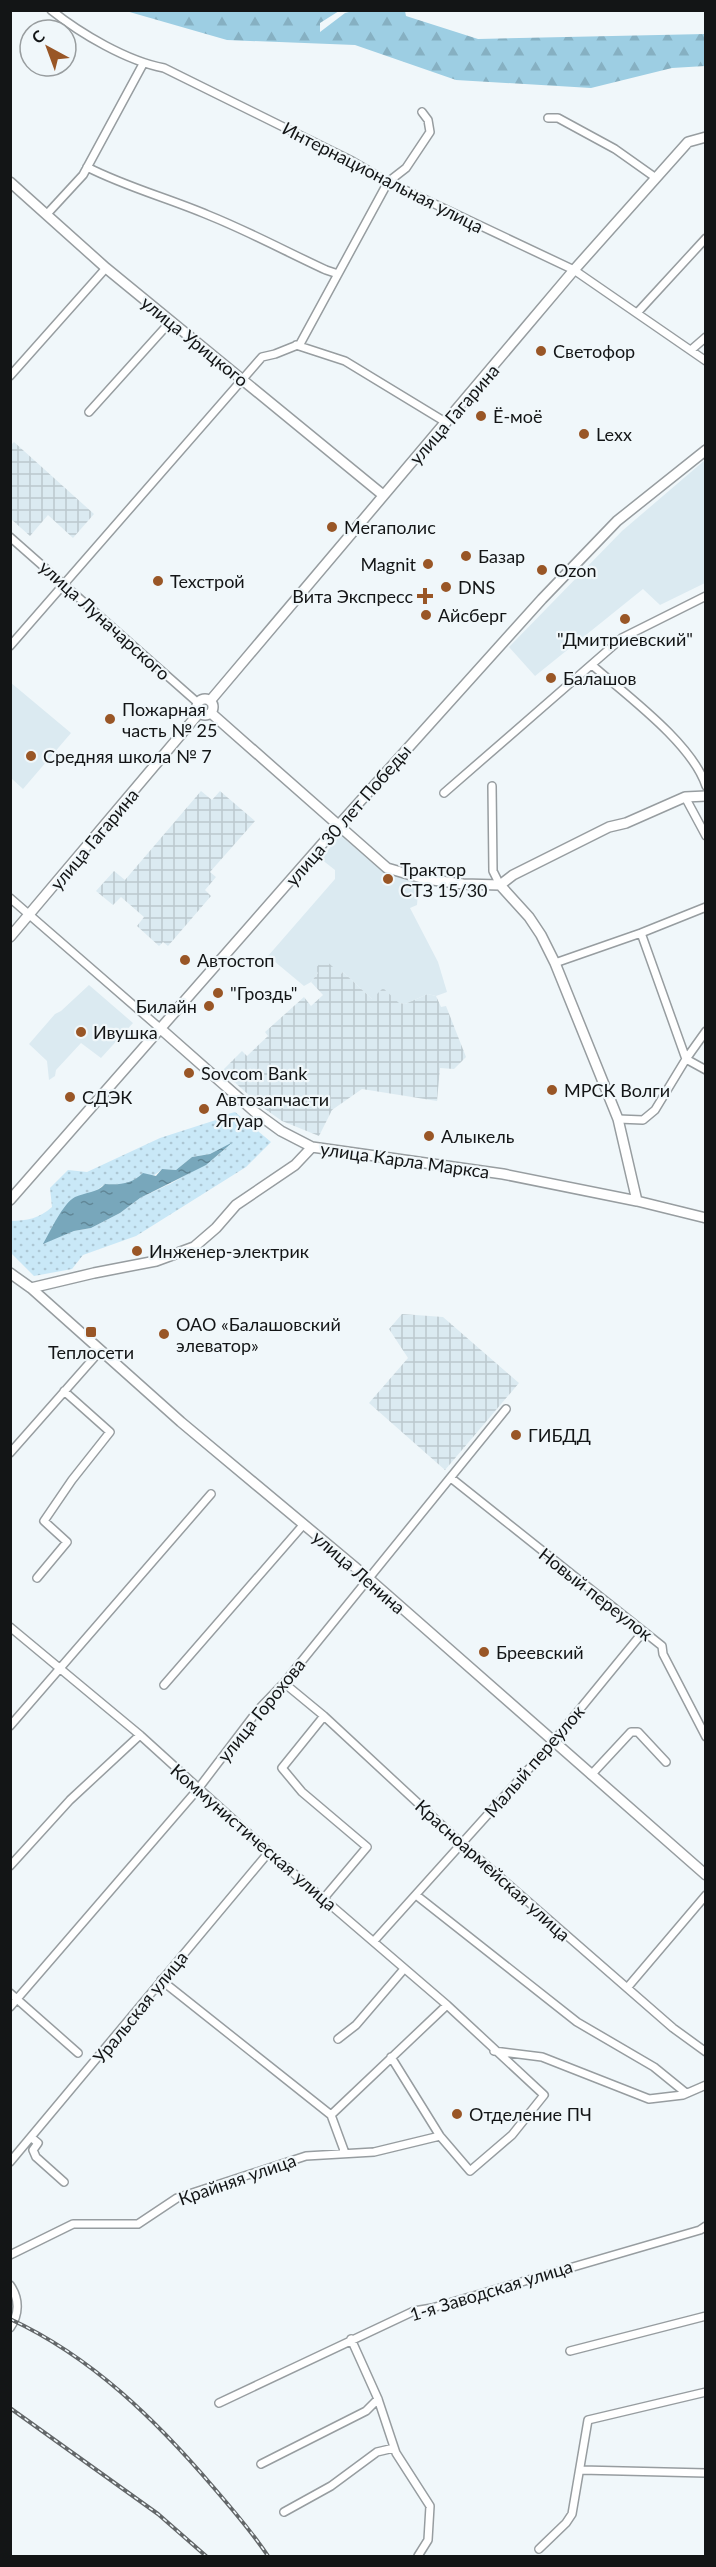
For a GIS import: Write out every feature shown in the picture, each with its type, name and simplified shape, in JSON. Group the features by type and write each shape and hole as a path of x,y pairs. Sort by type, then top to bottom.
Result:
{"street":[{"name":"Интернациональная улица","path":"51,10 67,23 143,64 164,68 352,160 388,182 574,270 705,361"},
{"path":"47,214 87,167 143,64"},
{"path":"10,646 262,357 300,344 388,182 406,168 430,132 428,120 422,112"},
{"path":"548,118 558,118 615,149 656,178"},
{"name":"улица Гагарина","path":"210,701 574,270 688,142 705,137"},
{"path":"87,167 117,183 152,193 211,216 338,274"},
{"name":"улица Урицкого","path":"10,182 106,268 383,495"},
{"path":"637,313 705,238"},
{"path":"10,376 106,268"},
{"path":"88,412 171,321"},
{"path":"691,350 705,337"},
{"path":"296,345 345,361 447,423"},
{"name":"улица 30 лет Победы","path":"10,1200 162,1030 337,826 542,599 616,521 705,450"},
{"name":"улица Луначарского","path":"10,537 66,584 198,703"},
{"path":"444,794 622,638 705,596"},
{"path":"592,665 662,727 693,761 705,786"},
{"path":"204,699 210,701 213,709 211,713 205,716 199,713 198,703 204,699"},
{"name":"улица Гагарина","path":"10,937 199,713"},
{"path":"211,713 387,868 425,879 463,884 500,885 513,875 609,827 626,823 685,797 705,796"},
{"path":"492,786 493,871 500,885 529,917 555,963 618,1119 637,1201"},
{"path":"685,797 705,836"},
{"name":"улица Карла Маркса","path":"10,898 255,1112 281,1131 312,1146 503,1174 637,1201 705,1218"},
{"path":"555,963 641,933 705,907"},
{"path":"641,933 686,1059 705,1070"},
{"path":"618,1119 643,1120 655,1110 705,1031"},
{"path":"31,1288 94,1272 156,1261 194,1247 216,1228 236,1204 295,1165 312,1146"},
{"name":"улица Ленина","path":"10,1273 31,1288 100,1350 368,1578 705,1875"},
{"path":"10,1453 100,1350"},
{"path":"37,1578 67,1542 44,1521 72,1480 110,1432 64,1391"},
{"name":"улица Горохова","path":"10,2007 198,1789 258,1710 284,1683 507,1409"},
{"name":"Новый переулок","path":"451,1478 662,1646 663,1654 705,1737"},
{"path":"10,1726 211,1494"},
{"path":"164,1685 303,1524"},
{"name":"Коммунистическая улица","path":"10,1627 140,1735 269,1852 447,2005 544,2095 512,2135 470,2171 440,2136"},
{"name":"Малый переулок","path":"374,1941 553,1742 642,1632"},
{"name":"Красноармейская улица","path":"284,1683 324,1716 462,1844 673,2028 705,2052"},
{"path":"324,1716 282,1768 302,1792 367,1847 324,1898"},
{"path":"591,1775 631,1732 638,1732 666,1762"},
{"path":"10,1866 70,1800 140,1735"},
{"name":"Уральская улица","path":"10,2162 269,1852"},
{"path":"416,1894 577,2022 654,2067 686,2093"},
{"path":"627,1988 705,1895"},
{"path":"338,2039 356,2025 404,1969"},
{"path":"161,1980 331,2115 345,2153"},
{"path":"10,1993 78,2053"},
{"path":"331,2115 447,2005"},
{"path":"494,2051 542,2056 649,2099 686,2093 705,2085"},
{"path":"391,2057 440,2136"},
{"name":"Крайняя улица","path":"10,2255 73,2224 138,2224 177,2198 306,2156 374,2152 440,2136"},
{"path":"32,2138 38,2143 33,2150 36,2157 64,2182"},
{"name":"1-я Заводская улица","path":"219,2403 414,2311 432,2308 700,2230 705,2226"},
{"path":"10,2285 15,2292 18,2314 10,2328"},
{"path":"570,2351 705,2316"},
{"path":"351,2339 378,2399 394,2448 430,2506 428,2540 418,2556"},
{"path":"539,2549 566,2523 572,2514 588,2420 705,2392"},
{"path":"261,2464 366,2411 378,2399"},
{"path":"284,2512 331,2486 377,2452 394,2448"},
{"path":"580,2470 705,2474"}],"shaded area":[{"path":"14,442 94,514 73,538 48,515 30,536 11,519 10,446"},
{"path":"705,460 705,583 660,605 643,589 535,676 509,647 622,531"},
{"name":"Средняя школа № 7","path":"10,682 71,733 23,789 11,778"},
{"path":"201,791 212,800 220,791 255,821 210,872 216,877 205,890 211,896 168,946 163,942 159,946 137,926 144,917 121,897 113,905 96,891 114,871 125,880"},
{"path":"341,834 385,871 419,880 417,905 410,908 438,962 447,992 436,996 428,994 405,1004 372,999 343,972 341,974 318,973 311,982 304,986 268,956 335,879 335,870 321,859"},
{"path":"324,959 341,974 343,972 372,999 383,988 399,1003 405,1004 428,994 436,996 441,1007 446,1006 466,1057 454,1069 440,1068 437,1101 362,1089 332,1110 319,1136 282,1121 262,1107 222,1071 242,1051 247,1056 268,1036 265,1032 304,997 311,1006 323,995 311,982 318,973 315,969"},
{"name":"Ивушка","path":"89,985 133,1023 101,1058 81,1043 56,1070 55,1076 49,1080 47,1061 29,1044 55,1014"},
{"path":"235,1112 271,1142 246,1167 136,1236 83,1255 72,1269 34,1276 11,1253 10,1221 33,1218 52,1207 50,1188 68,1170 87,1172 160,1138 219,1119 221,1116","holes":["232,1143 212,1160 140,1198 120,1213 91,1228 74,1231 44,1243 57,1219 105,1184 136,1182 151,1177 162,1169 176,1170 192,1157 210,1154"]},
{"path":"402,1314 443,1317 519,1383 445,1470 369,1403 408,1358 389,1329"}],"green space":[{"path":"126,11 339,11 320,23 320,32 345,13 353,11 405,11 406,16 478,39 705,34 705,66 672,68 591,88 456,80 355,45 227,40"}],"water":[{"path":"233,1142 206,1165 140,1198 120,1213 91,1228 74,1231 43,1244 61,1211 75,1197 95,1191 105,1184 130,1182 143,1173 156,1176 162,1169 176,1170 192,1157 210,1154"}],"railway":[{"path":"10,2319 68,2352 121,2392 192,2463 268,2556"},
{"path":"10,2408 158,2514 206,2556"}],"place":[{"name":"Светофор","path":"541,351"},
{"name":"Ё-моё","path":"481,416"},
{"name":"Lexx","path":"584,434"},
{"name":"Мегаполис","path":"332,527"},
{"name":"Базар","path":"466,556"},
{"name":"Magnit","path":"428,564"},
{"name":"Ozon","path":"542,570"},
{"name":"Техстрой","path":"158,581"},
{"name":"DNS","path":"446,587"},
{"name":"Вита Экспресс","path":"425,596"},
{"name":"Айсберг","path":"426,615"},
{"name":"\"Дмитриевский\"","path":"625,619"},
{"name":"Балашов","path":"551,678"},
{"name":"Пожарная часть № 25","path":"110,719"},
{"name":"Средняя школа № 7","path":"31,756"},
{"name":"Трактор СТЗ 15/30","path":"388,879"},
{"name":"Автостоп","path":"185,960"},
{"name":"\"Гроздь\"","path":"218,993"},
{"name":"Билайн","path":"209,1006"},
{"name":"Ивушка","path":"81,1032"},
{"name":"Sovcom Bank","path":"189,1073"},
{"name":"МРСК Волги","path":"552,1090"},
{"name":"СДЭК","path":"70,1097"},
{"name":"Автозапчасти Ягуар","path":"204,1109"},
{"name":"Алыкель","path":"429,1136"},
{"name":"Инженер-электрик","path":"137,1251"},
{"name":"Теплосети","path":"91,1332"},
{"name":"ОАО «Балашовский элеватор»","path":"164,1334"},
{"name":"ГИБДД","path":"516,1435"},
{"name":"Бреевский","path":"484,1652"},
{"name":"Отделение ПЧ","path":"457,2114"}]}
